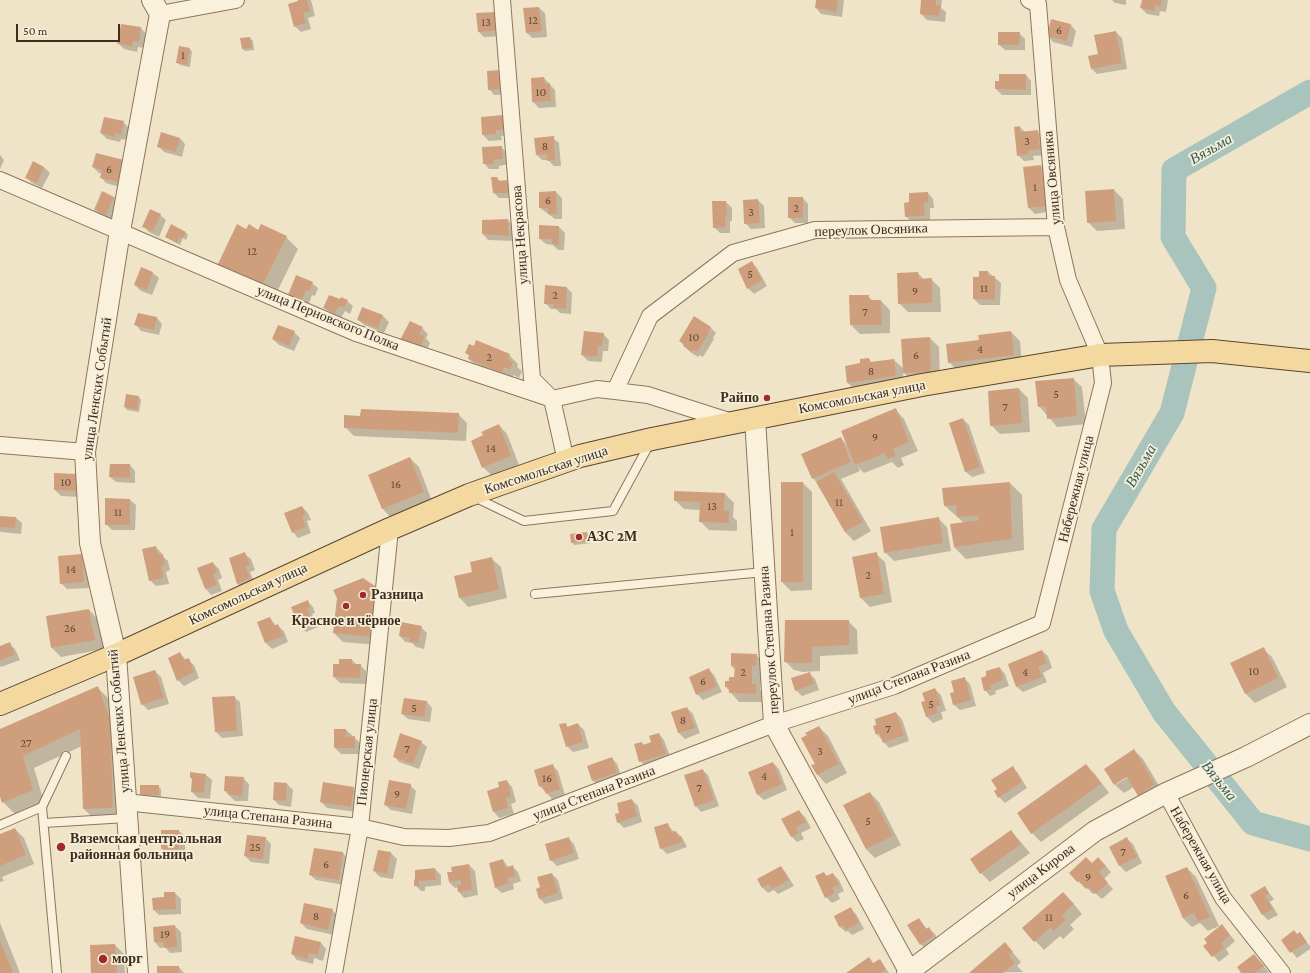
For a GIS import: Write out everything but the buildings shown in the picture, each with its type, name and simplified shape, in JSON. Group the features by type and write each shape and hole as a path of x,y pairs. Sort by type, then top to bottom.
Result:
{"main road":[{"name":"Комсомольская улица","path":"0,704 116,655 469,494 566,461 652,439 922,385 1100,355 1212,350 1310,360"}],"street":[{"path":"156,7 236,0"},
{"name":"улица Некрасова","path":"502,0 532,379 552,399"},
{"name":"улица Овсяника","path":"1029,0 1038,4 1056,227 1068,280 1100,355"},
{"name":"улица Ленских Событий","path":"138,973 116,655 90,543 85,452 156,7"},
{"name":"улица Перновского Полка","path":"0,180 356,333 552,399"},
{"name":"переулок Овсяника","path":"615,391 650,316 733,252 815,230 1056,227"},
{"name":"Набережная улица","path":"1042,623 1103,383 1100,355"},
{"path":"566,461 552,399 597,388 648,395 745,421"},
{"name":"переулок Степана Разина","path":"745,421 764,572 774,724 908,972"},
{"path":"0,445 85,452"},
{"name":"Пионерская улица","path":"334,973 360,827 390,529"},
{"name":"улица Степана Разина","path":"126,810 360,827 404,837 450,838 489,832 774,724 894,686 1042,623"},
{"name":"улица Кирова","path":"908,972 1095,831 1166,793 1246,757 1310,724"},
{"name":"Набережная улица","path":"1166,793 1223,898 1282,973"}],"lane":[{"path":"469,494 524,521 613,511 652,439"},
{"path":"535,594 764,572"},
{"path":"57,973 42,807 66,756"},
{"path":"0,825 42,807"},
{"path":"44,823 126,810"}],"waterway":[{"name":"Вязьма","path":"1310,92 1174,170 1173,237 1204,288 1172,413 1104,529 1102,591 1116,631 1164,712 1253,823 1310,839"}],"place":[{"name":"Райпо","path":"767,398"},
{"name":"АЗС 2М","path":"579,537"},
{"name":"Разница","path":"363,595"},
{"name":"Красное и чёрное","path":"346,606"},
{"name":"Вяземская центральная районная больница","path":"61,847"},
{"name":"морг","path":"103,959"}]}
